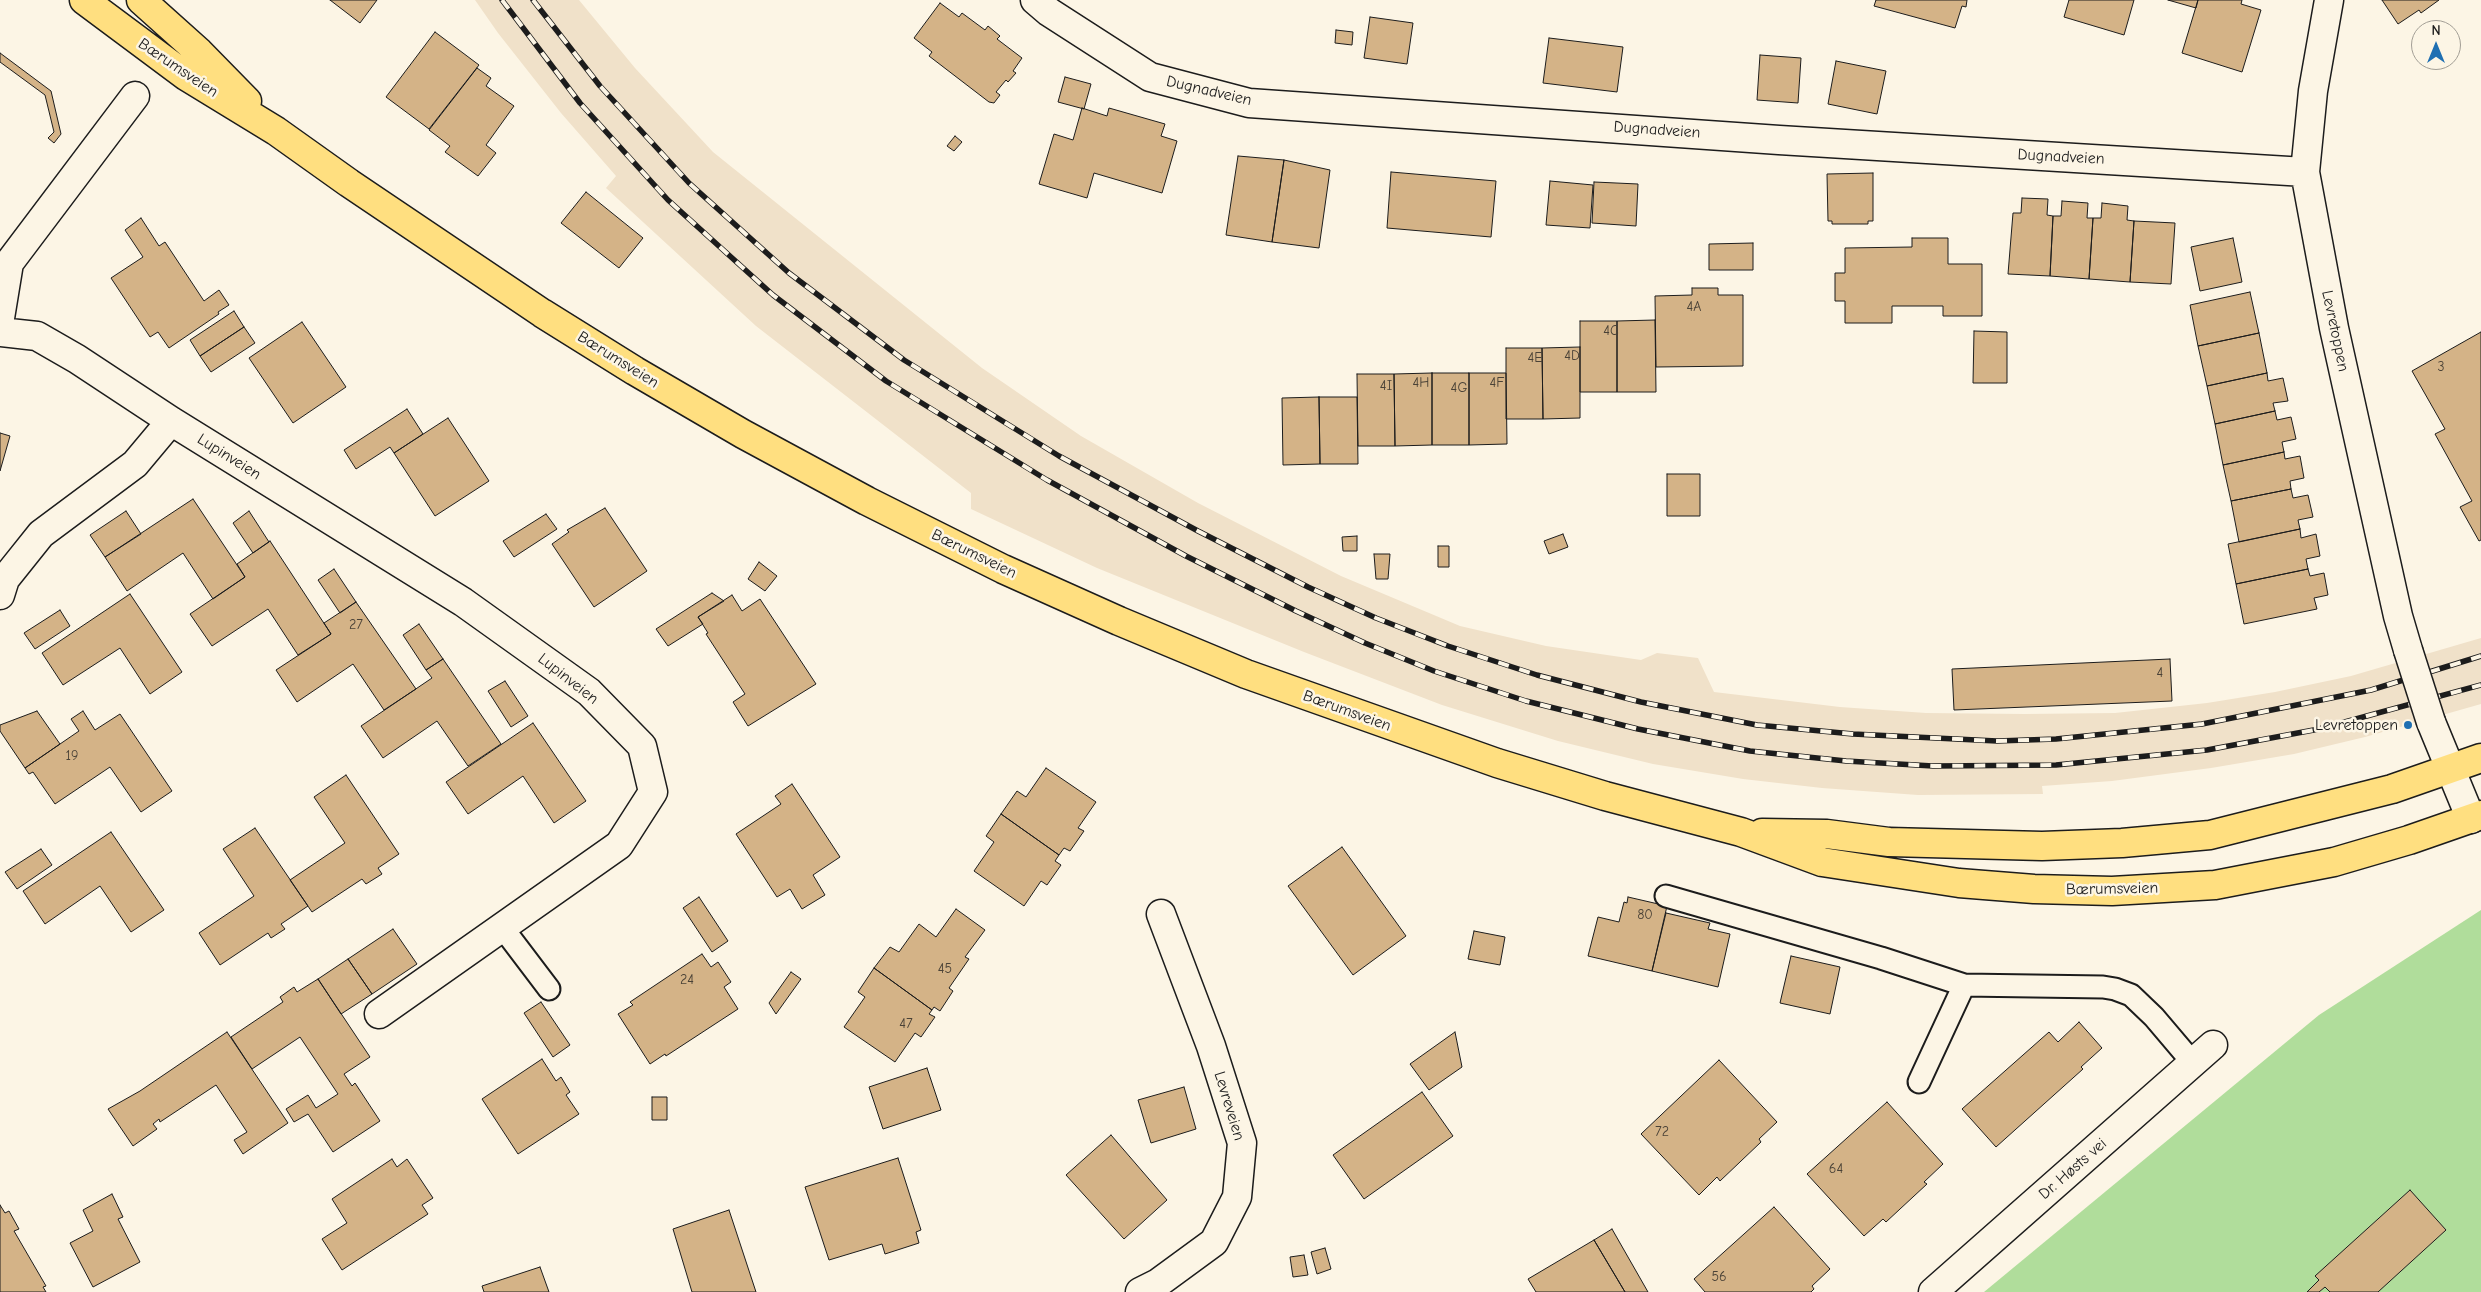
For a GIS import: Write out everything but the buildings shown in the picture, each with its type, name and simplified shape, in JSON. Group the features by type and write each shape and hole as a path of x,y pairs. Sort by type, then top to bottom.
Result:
{"main road":[{"name":"Bærumsveien","path":"84,0 186,76 276,130 357,189 542,313 635,371 776,452 867,501 1003,568 1119,621 1246,674 1496,763 1605,796 1740,832 1822,862 1959,883 2034,889 2112,891 2215,885 2334,862 2476,817"},
{"name":"Bærumsveien","path":"141,0 199,52 276,130"},
{"name":"Bærumsveien","path":"1740,832 1827,834 1890,842 1953,845 2042,846 2122,843 2210,835 2318,809 2451,770 2481,758"}],"street":[{"name":"Dugnadveien","path":"1035,0 1049,12 1150,77 1248,103 1779,140 2305,172"},
{"name":"Levretoppen","path":"2329,0 2313,90 2305,172 2334,328 2398,616 2431,722 2451,770 2476,817"},
{"path":"0,318 9,263 135,96"},
{"name":"Lupinveien","path":"0,332 37,336 77,359 171,421 463,602 589,692 642,746 653,792 619,845 379,1014"},
{"path":"0,595 5,579 41,534 135,464 171,421"},
{"name":"Levreveien","path":"1140,1292 1158,1283 1214,1242 1237,1197 1242,1143 1211,1046 1161,914"},
{"name":"Dr. Høsts vei","path":"1933,1292 2213,1045"}],"lane":[{"path":"1666,896 1881,958 1964,985 2103,986 2115,989 2131,995 2154,1016 2193,1063"},
{"path":"502,927 550,989"},
{"path":"1919,1082 1964,985"}],"shaded area":[{"path":"475,0 579,0 635,68 713,152 982,368 1081,436 1198,503 1341,576 1460,626 1546,646 1641,660 1657,653 1698,658 1714,692 1840,707 1926,713 2115,713 2207,703 2275,692 2351,676 2481,638 2481,704 2365,737 2294,754 2211,768 2112,781 2042,786 2043,794 1918,795 1822,788 1743,779 1653,764 1558,741 1442,705 1304,652 1097,568 971,509 971,493 756,326 606,188 616,176 561,113 498,33"}],"green space":[{"path":"2481,910 2481,1292 1984,1292 2319,1015"}],"railway":[{"path":"502,0 580,103 668,200 773,295 886,381 1047,480 1186,556 1365,643 1434,671 1526,701 1638,729 1750,751 1846,761 1933,766 2056,765 2207,750 2319,729 2481,685"},
{"path":"533,0 600,86 689,183 789,273 904,360 1059,456 1198,531 1308,587 1376,618 1448,646 1537,675 1641,702 1757,725 1853,734 1997,741 2056,739 2202,724 2371,690 2481,656"}],"place":[{"name":"Levretoppen","path":"2408,725"}]}
